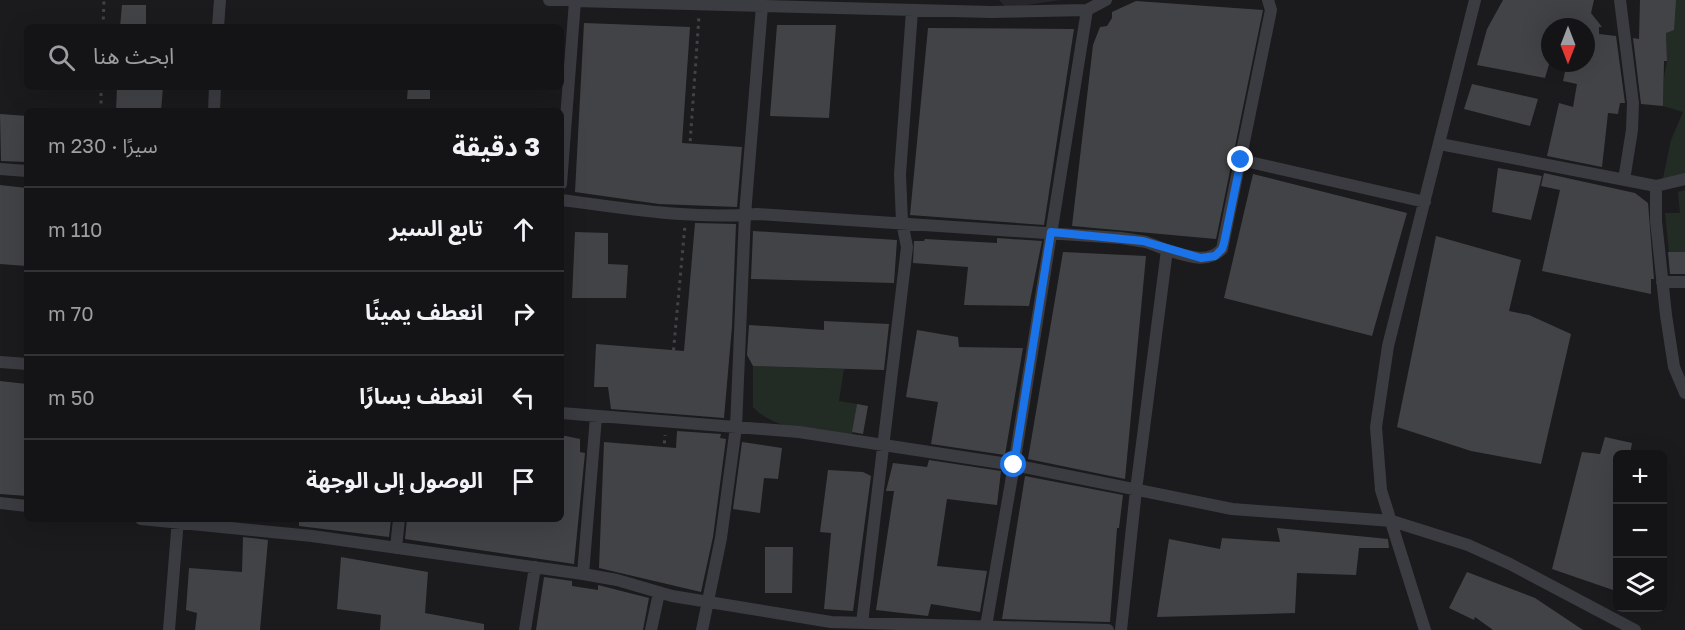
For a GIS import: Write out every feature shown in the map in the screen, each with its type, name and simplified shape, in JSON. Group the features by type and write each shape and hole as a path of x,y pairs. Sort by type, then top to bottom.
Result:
{"street":[{"path":"218,24 220,0"},
{"path":"549,0 700,2 762,6 991,12 1088,10 1106,0"},
{"path":"564,145 575,0"},
{"path":"983,0 991,12"},
{"path":"564,200 685,215 745,215 902,222 1051,232 1143,241 1167,250 1205,258 1215,256 1222,249 1241,160 1271,10 1268,0"},
{"path":"1425,630 1381,490 1376,427 1382,369 1475,0"},
{"path":"1620,0 1633,103 1632,130 1624,180"},
{"path":"702,630 709,603 736,427 745,215 762,6"},
{"path":"986,626 1088,10"},
{"path":"862,622 907,248 902,222 900,174 912,11"},
{"path":"214,108 215,90"},
{"path":"1440,144 1656,186 1685,179"},
{"path":"1241,160 1425,202"},
{"path":"0,169 24,171"},
{"path":"1656,186 1655,212 1662,282 1674,367 1685,393"},
{"path":"1121,630 1136,490 1167,250"},
{"path":"1662,282 1685,282"},
{"path":"0,362 24,364"},
{"path":"564,413 736,427 885,444 1014,465 1232,509 1392,521 1468,545 1632,629"},
{"path":"583,574 596,417"},
{"path":"0,503 24,506"},
{"path":"169,630 178,522"},
{"path":"186,522 583,574 617,580 656,592 831,626 862,622 1108,630"},
{"path":"396,548 399,522"},
{"path":"525,630 535,567"},
{"path":"651,630 656,592"}],"path":[{"path":"103,24 104,0"},
{"path":"656,592 666,423 685,215 700,2"},
{"path":"100,108 101,90"}],"shaded area":[{"path":"999,0 1061,0 1006,8"},
{"path":"1676,0 1685,0 1685,179 1663,178 1671,140 1683,112 1663,106 1667,61 1666,33"},
{"path":"1685,190 1685,252 1669,252 1665,213 1680,213 1678,192"},
{"path":"753,366 844,369 839,401 857,404 852,436 786,426 763,415 753,407"}],"building":[{"path":"1503,0 1594,0 1591,13 1595,18 1541,18 1541,72 1547,72 1545,78 1477,65 1487,29"},
{"path":"1640,0 1676,0 1674,30 1666,33 1667,61 1664,61 1663,106 1641,104 1633,38 1639,39"},
{"path":"1136,1 1263,10 1216,239 1072,226 1093,45 1100,27 1107,26 1112,18 1112,12"},
{"path":"122,5 146,5 146,24 120,24"},
{"path":"1595,18 1602,27 1599,27 1599,34 1616,36 1625,103 1620,103 1618,114 1608,113 1602,167 1547,156 1559,103 1573,107 1577,84 1563,81 1565,72 1595,72"},
{"path":"584,23 690,27 682,143 742,147 737,207 659,204 575,192"},
{"path":"777,25 836,25 829,118 770,116"},
{"path":"928,28 1074,29 1044,225 910,215"},
{"path":"1472,84 1538,99 1530,126 1464,109"},
{"path":"117,90 163,90 161,108 116,108"},
{"path":"408,90 430,90 430,99 407,99"},
{"path":"0,114 24,116 24,162 1,161"},
{"path":"1498,168 1542,176 1531,220 1492,212"},
{"path":"1544,173 1635,193 1648,203 1654,279 1651,279 1651,294 1542,271 1560,190 1541,186"},
{"path":"1253,174 1407,213 1372,336 1224,298"},
{"path":"0,185 24,188 24,266 0,264"},
{"path":"695,223 736,224 732,326 724,418 611,409 608,387 594,387 596,344 684,351"},
{"path":"753,231 897,240 894,283 751,279"},
{"path":"575,232 608,233 608,264 628,265 626,298 572,298"},
{"path":"1436,236 1521,260 1509,311 1529,315 1571,334 1541,464 1471,451 1397,427"},
{"path":"997,238 1042,241 1029,306 964,305 968,267 913,263 914,241 925,239 997,243"},
{"path":"1063,252 1146,256 1125,479 1028,459"},
{"path":"1668,252 1685,252 1685,274 1670,274"},
{"path":"824,321 889,324 884,370 753,366 747,355 749,325 824,330"},
{"path":"917,330 958,337 959,347 1023,348 1005,455 931,444 938,402 906,397"},
{"path":"0,381 24,384 24,496 0,494"},
{"path":"857,404 868,406 863,434 852,432"},
{"path":"677,431 721,434 720,438 726,439 713,537 701,592 599,568 604,442 676,448"},
{"path":"564,436 580,439 580,452 585,453 574,564 405,539 407,522 564,522"},
{"path":"1605,437 1632,443 1631,450 1613,450 1613,590 1552,569 1582,452 1600,454"},
{"path":"742,442 782,448 778,479 764,478 760,513 733,509"},
{"path":"929,460 1001,471 997,505 947,499 937,566 987,571 980,612 931,604 928,616 876,610 894,491 886,491 893,463 927,467"},
{"path":"828,470 863,472 871,476 853,611 824,609 831,533 820,532"},
{"path":"1025,476 1123,495 1119,528 1117,528 1110,622 1002,619"},
{"path":"299,522 391,522 389,537 299,526"},
{"path":"1277,528 1388,539 1389,548 1359,548 1356,575 1297,573 1295,613 1157,617 1169,539 1220,549 1222,538 1280,542"},
{"path":"243,537 268,540 260,630 195,630 197,613 186,610 189,568 242,572"},
{"path":"765,547 793,547 792,593 765,593"},
{"path":"341,557 428,572 425,613 484,624 484,630 380,630 381,615 337,609"},
{"path":"1467,572 1535,598 1583,630 1493,630 1475,617 1474,620 1449,608"},
{"path":"544,577 572,581 572,586 598,590 598,585 649,598 643,630 536,630"}],"route":[{"path":"1014,465 1051,232 1143,241 1196,258 1215,256 1224,243 1241,160"}]}
